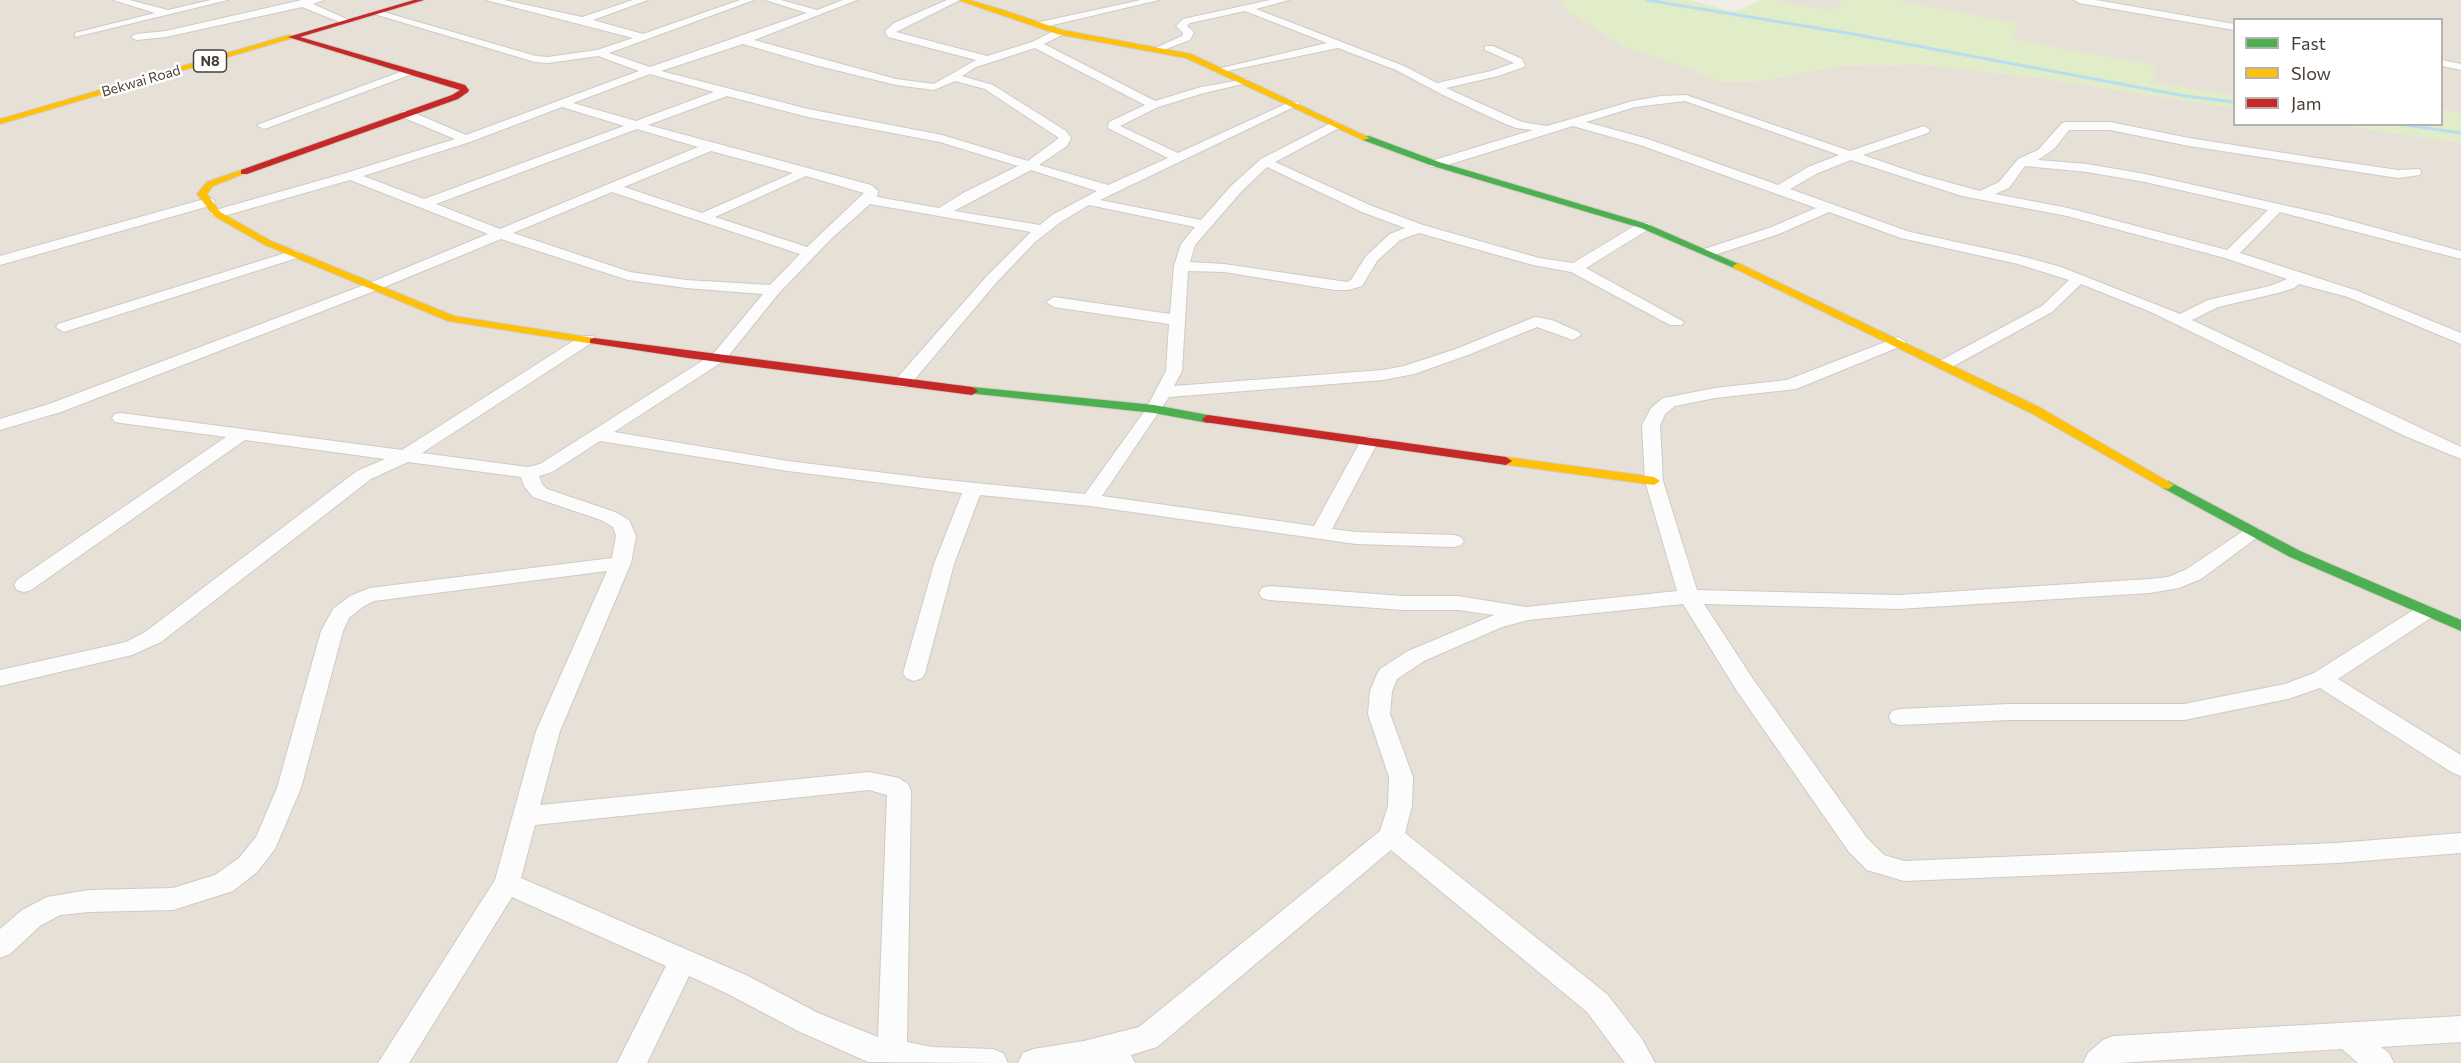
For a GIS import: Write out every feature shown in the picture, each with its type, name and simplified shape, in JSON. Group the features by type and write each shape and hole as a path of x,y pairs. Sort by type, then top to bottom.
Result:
{"main road":[{"name":"Bekwai Road","path":"0,122 421,0"},
{"path":"961,0 1001,11 1060,32 1188,56 1294,104 1335,126 1436,165 1644,226 1709,252 2035,410 2253,533 2295,554 2461,626"},
{"path":"292,37 462,87 465,90 454,97 210,184 202,194 217,214 268,243 452,319 973,392 1154,409 1244,426 1654,481"}],"street":[{"path":"118,0 168,13"},
{"path":"78,35 223,0"},
{"path":"136,37 166,34 299,2 320,0"},
{"path":"491,0 583,20 642,37"},
{"path":"583,20 643,0"},
{"path":"376,13 535,59 548,60 599,53 749,0"},
{"path":"770,0 818,13"},
{"path":"217,214 351,176 466,139 649,70 742,40 852,0"},
{"path":"955,0 898,25 890,31 892,35 988,60"},
{"path":"1038,25 1154,0"},
{"path":"1158,49 1189,36 1189,32 1181,26 1187,21 1284,0"},
{"path":"2079,0 2233,27"},
{"path":"299,2 346,21"},
{"path":"1245,8 1343,44 1400,68 1435,87 1520,125 1548,129"},
{"path":"742,40 819,63 922,86 940,85 972,65 1036,44 1060,32"},
{"path":"1036,44 1154,105"},
{"path":"1221,71 1292,53 1343,44"},
{"path":"1435,87 1520,65 1518,60 1489,48"},
{"path":"599,53 726,92 826,117 927,135 1109,190"},
{"path":"2443,63 2461,67"},
{"path":"262,125 408,72"},
{"path":"941,213 970,195 1029,166 1063,143 1065,138 989,87 953,77"},
{"path":"1178,158 1114,128 1113,125 1154,105 1201,90 1243,81"},
{"path":"424,204 726,92"},
{"path":"1436,165 1633,104 1661,99 1686,98 1913,177 1981,196 2068,212 2230,255 2353,294 2461,339"},
{"path":"121,418 529,473 546,468 719,357 774,290 871,196 871,191 866,188 710,147 561,103"},
{"path":"903,382 991,280 1041,229 1109,190 1294,104"},
{"path":"406,114 466,139"},
{"path":"1571,122 1644,142 1906,235 2021,260 2130,298 2410,432 2461,454"},
{"path":"1520,125 1530,135"},
{"path":"1090,500 1154,409 1174,371 1181,266 1188,244 1236,189 1265,162 1335,126"},
{"path":"1981,196 2004,185 2022,162 2042,153 2066,126 2110,126 2189,142 2326,164 2398,174 2415,172"},
{"path":"1778,191 1814,171 1851,155 1924,130"},
{"path":"0,424 55,408 372,287 710,147"},
{"path":"1265,162 1367,209 1418,228 1538,262 1575,268 1676,322"},
{"path":"2022,162 2130,175 2368,228 2461,255"},
{"path":"704,216 805,172"},
{"path":"351,176 501,234 628,276 686,284 774,290"},
{"path":"612,188 704,216 810,253"},
{"path":"867,199 1041,229"},
{"path":"1087,201 1203,225"},
{"path":"0,261 208,202"},
{"path":"1709,252 1774,231 1827,208"},
{"path":"2230,255 2277,208"},
{"path":"1575,268 1644,226"},
{"path":"1181,266 1224,268 1335,286 1348,286 1357,283 1371,259 1395,237 1418,228"},
{"path":"64,327 295,254"},
{"path":"2179,321 2213,303 2274,290 2289,285 2297,278"},
{"path":"1944,365 2047,309 2060,299 2078,279"},
{"path":"1054,302 1177,320"},
{"path":"1163,392 1226,389 1391,373 1462,352 1535,322 1542,322 1573,335"},
{"path":"0,678 132,648 153,637 364,475 404,457 587,339"},
{"path":"1898,342 1790,385 1715,393 1669,402 1657,412 1651,425 1654,481 1689,597 1745,685 1760,702 1858,844 1876,863 1904,871 2337,853 2461,843"},
{"path":"24,585 241,435"},
{"path":"597,435 788,466 1090,500 1356,538 1454,541"},
{"path":"1320,533 1369,442"},
{"path":"393,1063 507,884 548,731 621,562 626,536 622,524 608,516 540,493 532,486 529,473"},
{"path":"914,673 944,564 973,488"},
{"path":"1033,1063 1084,1054 1115,1055 1147,1038 1391,836 1400,806 1401,777 1379,714 1381,691 1388,674 1416,656 1495,622 1528,613 1689,597 1898,602 2127,589 2172,583 2194,574 2253,533"},
{"path":"0,946 31,918 56,905 89,901 173,899 224,883 248,865 266,842 289,788 332,631 340,614 357,601 370,595 621,562"},
{"path":"1269,593 1403,603 1458,603 1528,613"},
{"path":"1900,717 2009,712 2184,712 2288,691 2322,679 2425,612"},
{"path":"2322,679 2461,767"},
{"path":"524,816 869,781 890,785 899,791 893,1058"},
{"path":"1391,836 1597,1003 1632,1048 1640,1063"},
{"path":"507,884 738,985 808,1022 868,1049 893,1058 993,1063"},
{"path":"632,1063 682,961"},
{"path":"2098,1063 2113,1049 2461,1029"},
{"path":"2349,1037 2379,1063"}],"shaded area":[{"path":"0,0 410,0 0,118"},
{"path":"426,0 1562,0 1570,13 1719,82 1762,81 1836,66 1919,64 2042,78 2233,108 2233,126 2349,126 2461,143 2461,1063 0,1063 0,124"},
{"path":"1773,0 1845,0 1832,12"},
{"path":"1893,0 2461,0 2461,114 2443,110 2443,18 2233,18 2233,96 2150,82 2157,66 2009,39 2018,24"}],"green space":[{"path":"1562,0 1690,0 1734,12 1760,0 1773,0 1832,11 1845,0 1893,0 2019,24 2010,39 2158,66 2151,82 2233,96 2233,108 2042,78 1919,64 1836,66 1762,81 1719,82 1690,69 1624,47 1570,13"},
{"path":"2443,110 2461,114 2461,143 2349,126 2443,126"}],"waterway":[{"path":"1647,0 1853,34 2185,96 2233,102"},
{"path":"2413,126 2461,133"}],"traffic: fast":[{"path":"1366,138 1436,164 1644,226 1738,266"},
{"path":"972,391 1154,409 1208,419"},
{"path":"2168,485 2295,554 2461,626"}],"traffic: slow":[{"path":"961,0 1001,11 1060,32 1188,56 1366,138"},
{"path":"0,122 292,37"},
{"path":"244,172 210,184 202,194 217,214 268,243 452,319 594,341"},
{"path":"1738,266 2035,410 2168,485"},
{"path":"1506,461 1654,481"}],"traffic: jam":[{"path":"292,37 421,0"},
{"path":"244,172 455,97 465,90 462,87 292,37"},
{"path":"594,341 972,391"},
{"path":"1208,419 1506,461"}]}
